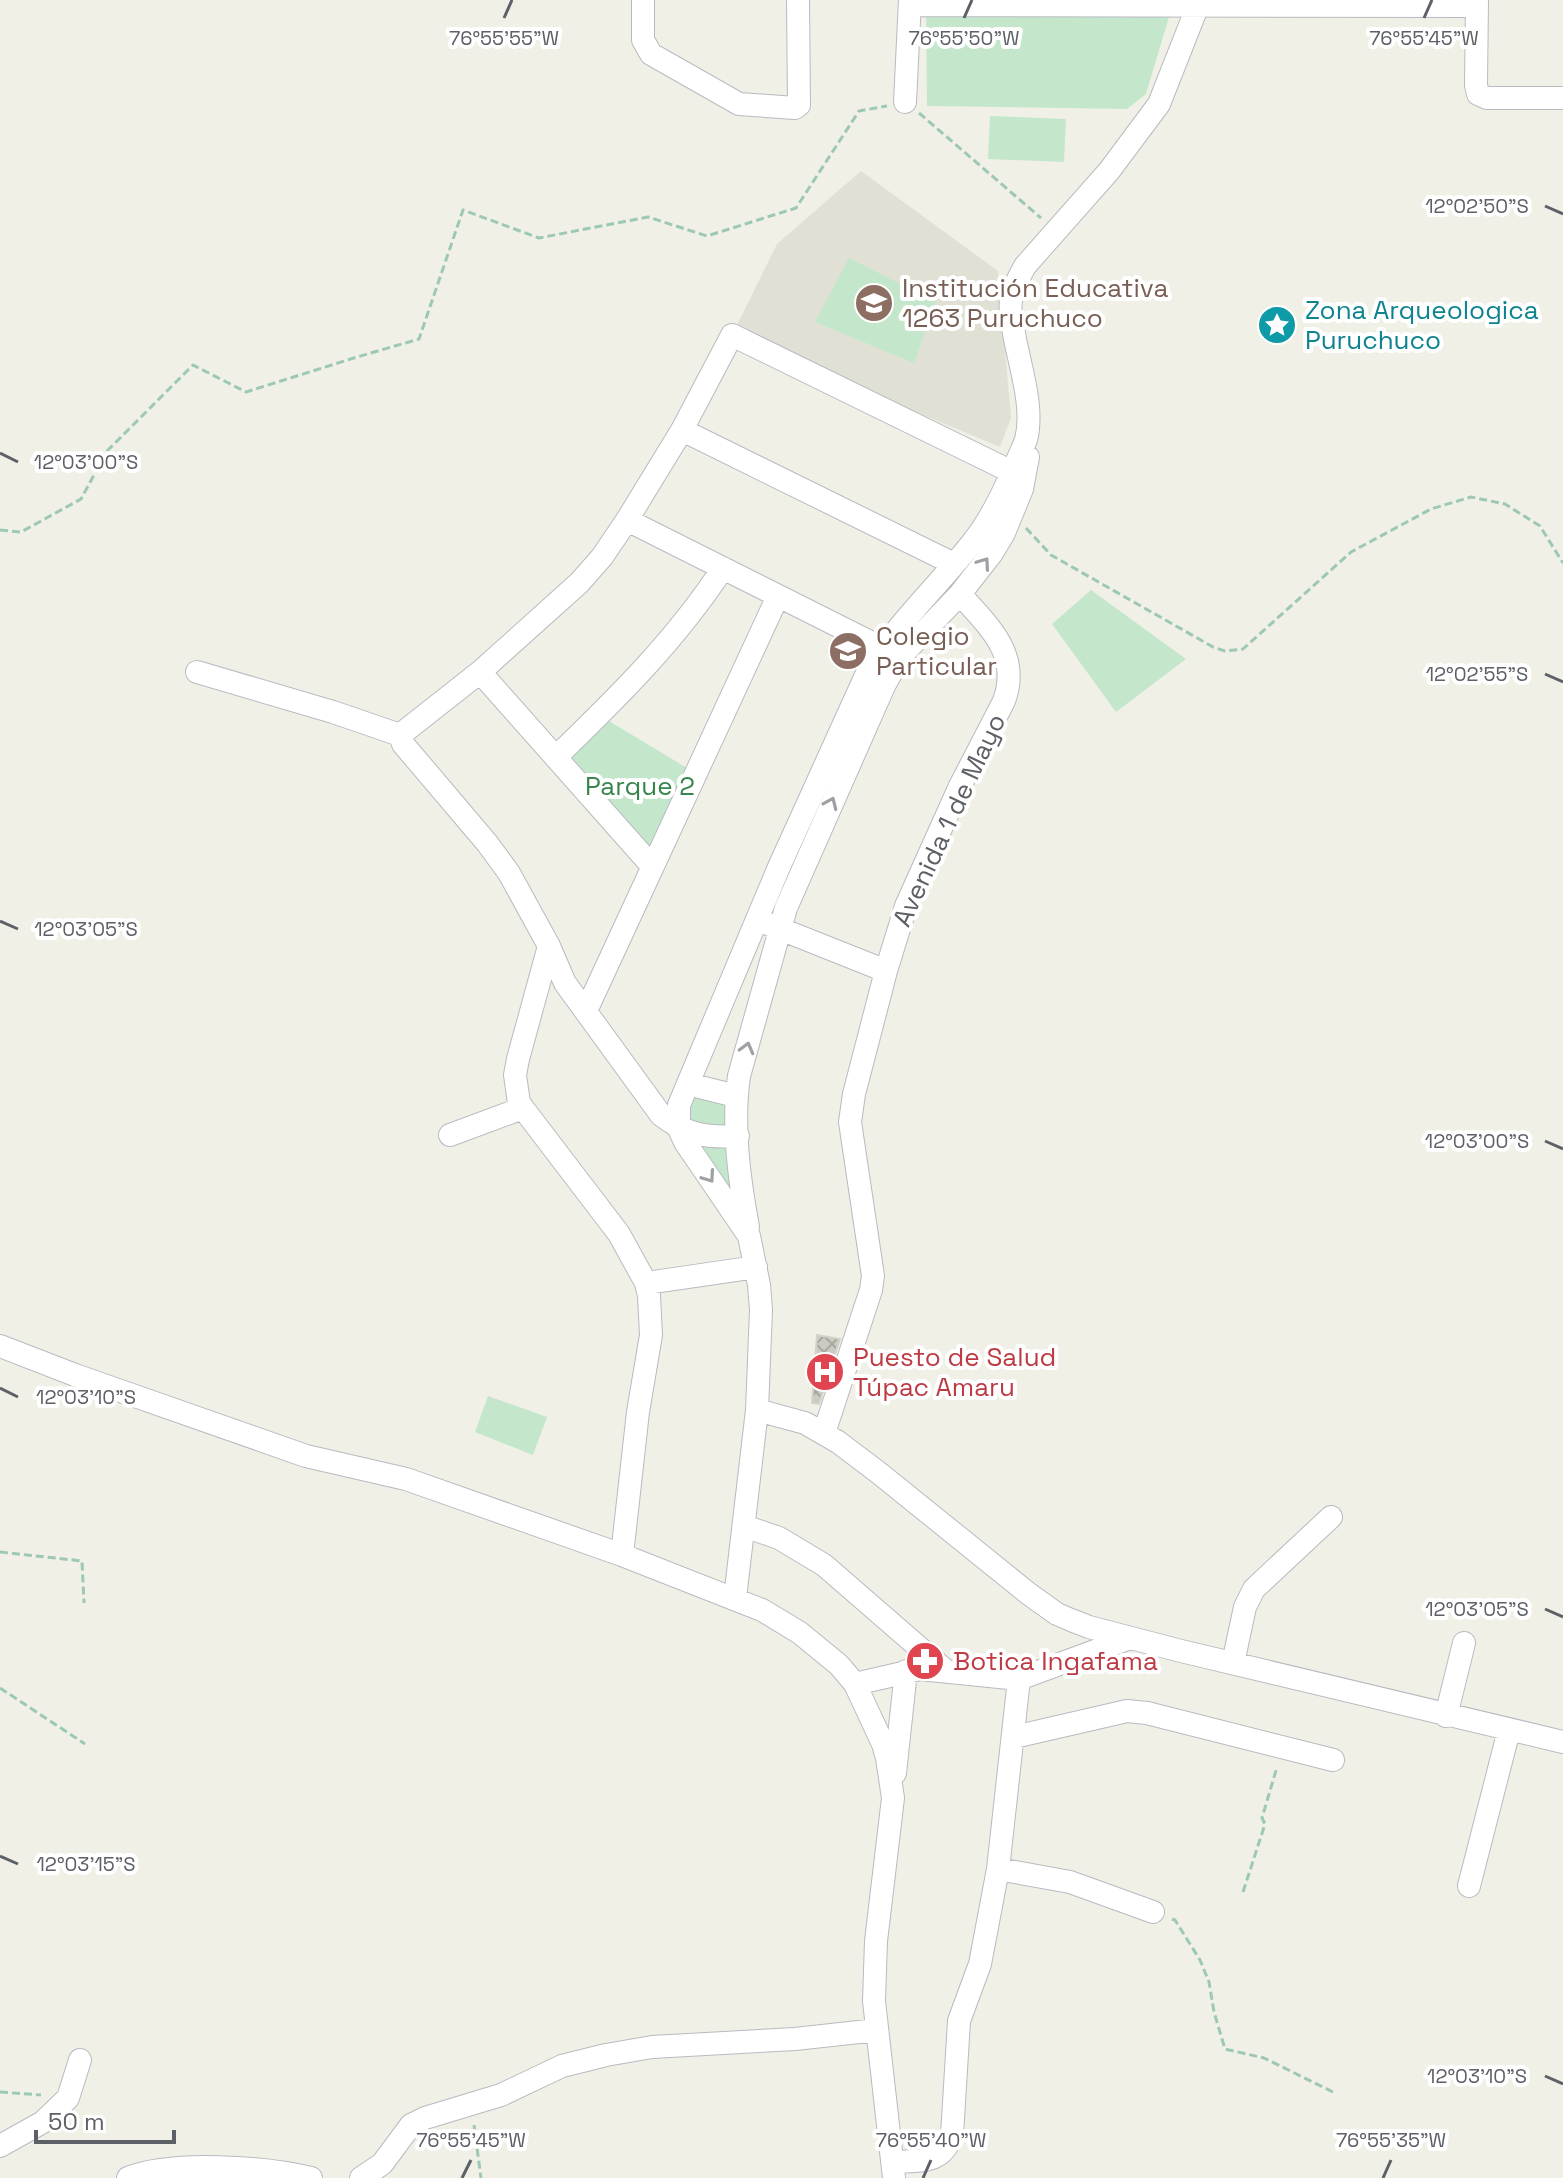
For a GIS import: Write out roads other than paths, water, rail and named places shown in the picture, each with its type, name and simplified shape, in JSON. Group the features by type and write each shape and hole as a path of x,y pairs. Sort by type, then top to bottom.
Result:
{"street":[{"path":"643,0 643,40 651,54 739,104 795,108 799,105 798,0"},
{"path":"905,102 910,2 1477,3 1478,94 1487,98 1563,98"},
{"path":"735,1598 757,1410 761,1310 741,1186 736,1096 779,929 866,723 891,652 960,594 992,553 1022,489 1029,462 1027,397 1010,303 1016,282 1025,266 1109,171 1159,104 1198,3"},
{"path":"400,735 480,672 579,583 602,557 682,430 732,335 1012,472"},
{"path":"682,430 954,564"},
{"path":"749,1236 685,1142 679,1129 679,1105 756,920 854,700 984,527 1012,472 1028,431"},
{"path":"627,520 891,652"},
{"path":"556,757 646,669 687,620 723,568"},
{"name":"Avenida 1 de Mayo","path":"824,1433 873,1276 850,1122 854,1094 906,906 1009,686 1007,657 984,622 960,594"},
{"path":"586,1011 778,596"},
{"path":"197,672 400,735"},
{"path":"480,672 652,866"},
{"path":"400,735 403,744 509,873 549,946 565,983 661,1115 679,1129 721,1137 738,1136"},
{"path":"756,920 886,971"},
{"path":"549,946 518,1059 516,1089 523,1108 619,1234 646,1283 649,1296 651,1335 638,1412 622,1555"},
{"path":"688,1084 736,1096"},
{"path":"450,1135 523,1108"},
{"path":"646,1283 756,1267"},
{"path":"0,1346 306,1456 406,1479 622,1555 762,1610 800,1633 839,1665 855,1684 883,1744 893,1798"},
{"path":"757,1410 805,1423 824,1433 1057,1614 1130,1638 1563,1742"},
{"path":"1233,1663 1245,1607 1254,1589 1331,1517"},
{"path":"744,1526 779,1538 824,1565 945,1670"},
{"path":"855,1684 920,1669 1019,1679 1130,1638"},
{"path":"1446,1716 1464,1643"},
{"path":"906,1671 876,1941 874,2001 894,2170 941,2156 952,2135 959,2021 980,1964 998,1869 1019,1679"},
{"path":"1014,1737 1127,1711 1147,1713 1333,1760"},
{"path":"1469,1886 1509,1730"},
{"path":"998,1869 1070,1882 1153,1912"},
{"path":"361,2178 382,2164 411,2125 501,2095 562,2066 652,2047 795,2039 877,2030"},
{"path":"0,2146 43,2122 68,2098 80,2060"},
{"path":"128,2178 144,2172 212,2166 311,2178"}],"place":[{"name":"Institución Educativa 1263 Puruchuco","path":"874,303"},
{"name":"Zona Arqueologica Puruchuco","path":"1277,325"},
{"name":"Colegio Particular","path":"848,651"},
{"name":"Puesto de Salud Túpac Amaru","path":"825,1372"},
{"name":"Botica Ingafama","path":"925,1661"}],"park label":[{"name":"Parque 2","path":"640,786"}]}
